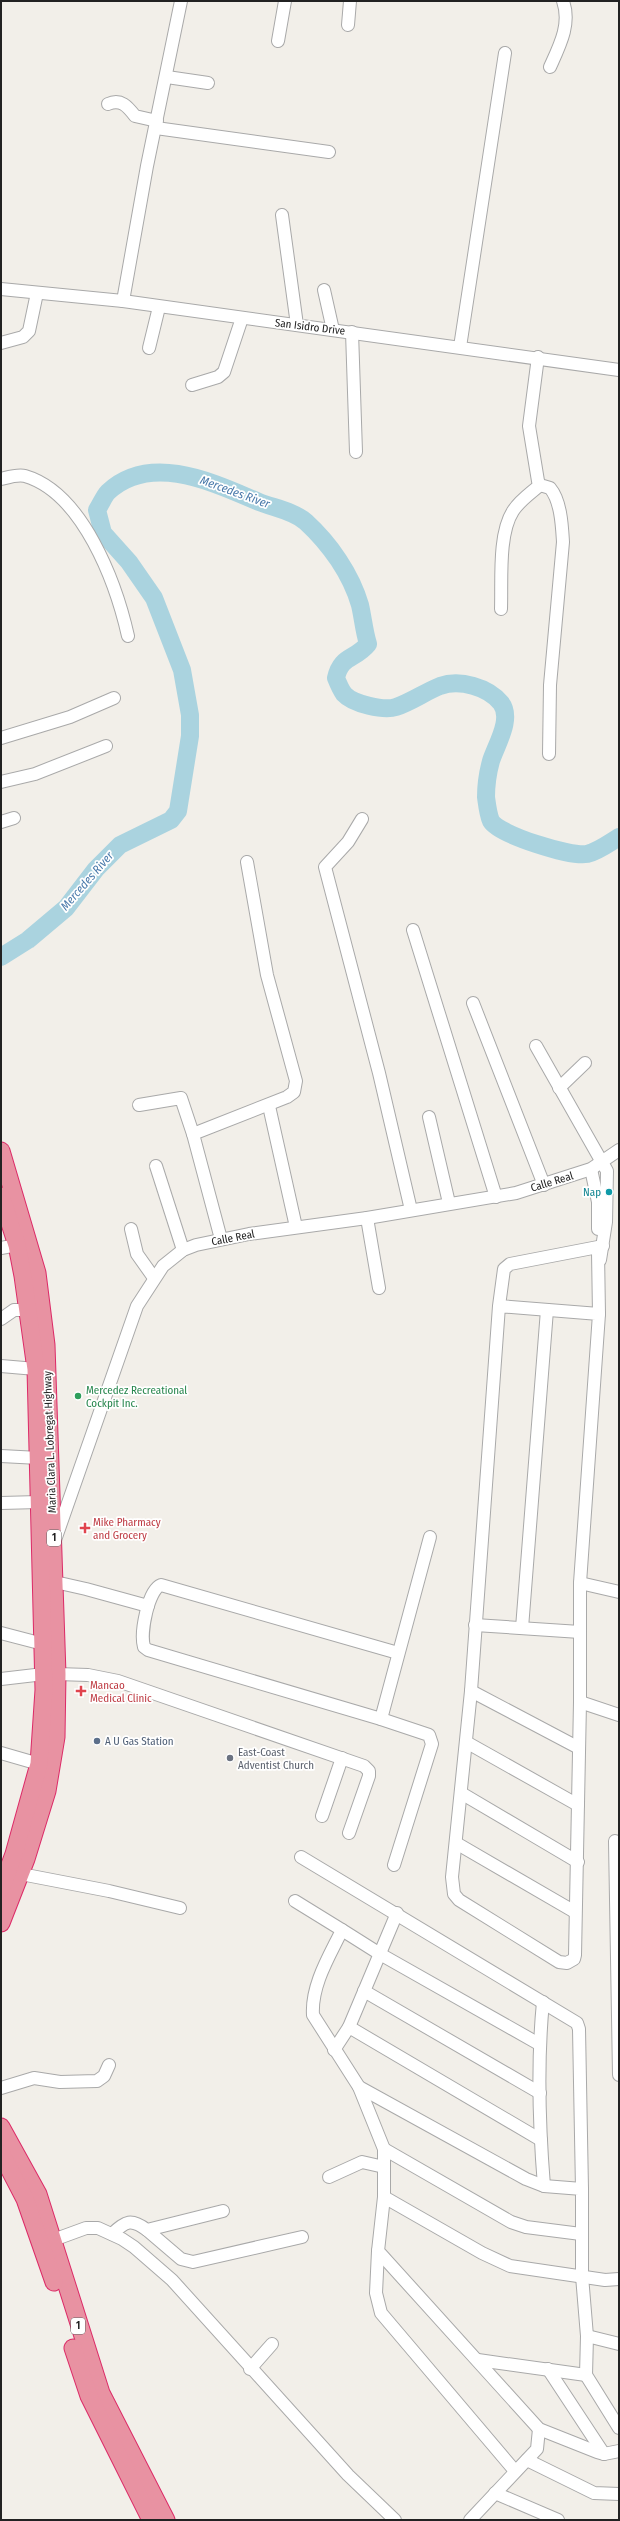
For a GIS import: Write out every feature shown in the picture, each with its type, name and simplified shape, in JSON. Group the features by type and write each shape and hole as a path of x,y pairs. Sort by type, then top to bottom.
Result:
{"highway":[{"name":"Maria Clara L. Lobregat Highway","path":"1,1151 37,1273 48,1369 55,1582 50,1674 39,1764 14,1854 1,1889"},
{"name":"Maria Clara L. Lobregat Highway","path":"1,1196 9,1246 29,1310 36,1369 43,1644 50,1674 56,1737 47,1791 21,1874 1,1923"},
{"name":"1","path":"1,2127 38,2194 48,2242 89,2396 166,2520"},
{"name":"1","path":"1,2153 48,2242"},
{"name":"1","path":"121,2449 151,2520"}],"street":[{"path":"123,301 181,1"},
{"path":"278,41 285,1"},
{"path":"348,25 350,1"},
{"path":"550,67 562,42 565,28 567,12 563,1"},
{"path":"460,347 505,53"},
{"path":"167,77 208,83"},
{"path":"108,104 119,102 129,107 135,116 156,124 330,152"},
{"path":"282,215 297,325"},
{"name":"San Isidro Drive","path":"1,289 123,301 538,357 619,370"},
{"path":"324,290 333,330"},
{"path":"1,343 23,337 30,331 37,293"},
{"path":"149,348 159,307"},
{"path":"192,385 218,377 224,372 242,318"},
{"path":"352,332 356,452"},
{"path":"538,357 529,426 532,454 540,484 553,491 562,522 563,542 550,685 549,754"},
{"path":"1,479 19,475 33,480 53,491 81,521 120,601 128,636"},
{"path":"501,609 504,539 508,522 522,500 540,484"},
{"path":"1,738 70,717 114,698"},
{"path":"1,782 35,774 106,746"},
{"path":"1,822 14,818"},
{"path":"362,819 348,842 325,867 379,1073 411,1210"},
{"path":"193,1134 269,1106 294,1092 296,1081 267,975 247,862"},
{"path":"413,930 496,1197"},
{"path":"473,1003 544,1185"},
{"path":"536,1046 607,1171 603,1200 600,1246 599,1314 580,1583 578,1862 575,1912 575,1955 574,1959 567,1964 559,1962 459,1900 452,1886 471,1691 500,1306 506,1266 600,1246"},
{"path":"559,1088 585,1063"},
{"path":"139,1105 181,1098 193,1134 221,1239"},
{"path":"269,1106 296,1227"},
{"path":"429,1117 449,1203"},
{"name":"Calle Real","path":"41,1562 54,1544 124,1342 143,1294 163,1266 183,1250 221,1239 367,1218 449,1203 496,1197 544,1185 591,1170 619,1150"},
{"path":"156,1166 183,1250"},
{"path":"591,1170 603,1200"},
{"path":"367,1218 379,1288"},
{"path":"131,1229 137,1254 154,1278"},
{"path":"500,1306 599,1314"},
{"path":"1,1319 14,1310 29,1310"},
{"path":"522,1628 547,1310"},
{"path":"1,1366 36,1369"},
{"path":"1,1456 39,1458"},
{"path":"1,1503 39,1502"},
{"path":"381,1719 430,1537"},
{"path":"55,1582 148,1606"},
{"path":"580,1583 619,1592"},
{"path":"394,1865 432,1744 431,1738 424,1732 148,1650 142,1641 148,1606 157,1586 168,1585 398,1653"},
{"path":"475,1625 580,1632"},
{"path":"1,1633 43,1644"},
{"path":"1,1680 50,1674 88,1676 118,1681 364,1766 369,1771 349,1833"},
{"path":"471,1691 579,1748"},
{"path":"580,1702 619,1715"},
{"path":"466,1742 578,1805"},
{"path":"1,1753 39,1764"},
{"path":"322,1816 342,1758"},
{"path":"461,1793 578,1862"},
{"path":"615,1841 619,2073"},
{"path":"456,1843 575,1912"},
{"path":"301,1857 573,2019 579,2029 582,2189 581,2234 582,2276 587,2336 586,2375 619,2428"},
{"path":"21,1874 109,1891 180,1908"},
{"path":"295,1901 380,1954 539,2044"},
{"path":"334,2050 349,2027 397,1913"},
{"path":"342,1930 319,1982 313,2004 313,2015 359,2087 384,2149 384,2197 378,2251 376,2293 381,2313 515,2471"},
{"path":"364,1991 540,2093"},
{"path":"543,2002 539,2044 541,2140 544,2186"},
{"path":"349,2027 541,2140"},
{"path":"1,2088 29,2078 60,2082 97,2081 104,2076 108,2065"},
{"path":"359,2087 526,2179 544,2186 582,2189"},
{"path":"384,2149 512,2222 526,2227 581,2234"},
{"path":"329,2177 362,2162 384,2167"},
{"path":"384,2197 482,2253 510,2266 605,2280 619,2279"},
{"path":"147,2230 223,2211"},
{"path":"112,2234 129,2222 136,2222 181,2259 193,2262 302,2237"},
{"path":"48,2242 86,2228 98,2228 112,2234 134,2247 172,2280 250,2369 348,2475 395,2520"},
{"path":"378,2251 540,2430 604,2454 619,2451"},
{"path":"587,2336 619,2344"},
{"path":"250,2369 272,2344"},
{"path":"478,2360 586,2375"},
{"path":"548,2369 604,2454"},
{"path":"470,2520 537,2449 540,2430"},
{"path":"527,2460 594,2493 619,2494"},
{"path":"495,2494 558,2520"}],"waterway":[{"name":"Mercedes River","path":"1,957 28,940 66,908 96,869 120,845 171,820 178,811 190,736 190,715 182,670 154,598 129,562 103,533 97,510 108,492 125,480 143,474 163,473 183,475 203,480 296,515 315,531 339,560 351,582 360,605 368,644 358,653 345,661 338,671 336,678 344,694 348,698 369,706 391,708 440,686 456,683 473,686 495,697 501,703 504,709 505,717 502,732 490,765 486,797 491,821 497,827 536,844 552,849 579,854 587,854 596,851 619,837"}],"place":[{"name":"Nap","path":"609,1192"},
{"name":"Mercedez Recreational Cockpit Inc.","path":"78,1396"},
{"name":"Mike Pharmacy and Grocery","path":"85,1528"},
{"name":"Mancao Medical Clinic","path":"81,1691"},
{"name":"A U Gas Station","path":"97,1741"},
{"name":"East-Coast Adventist Church","path":"230,1758"}]}
